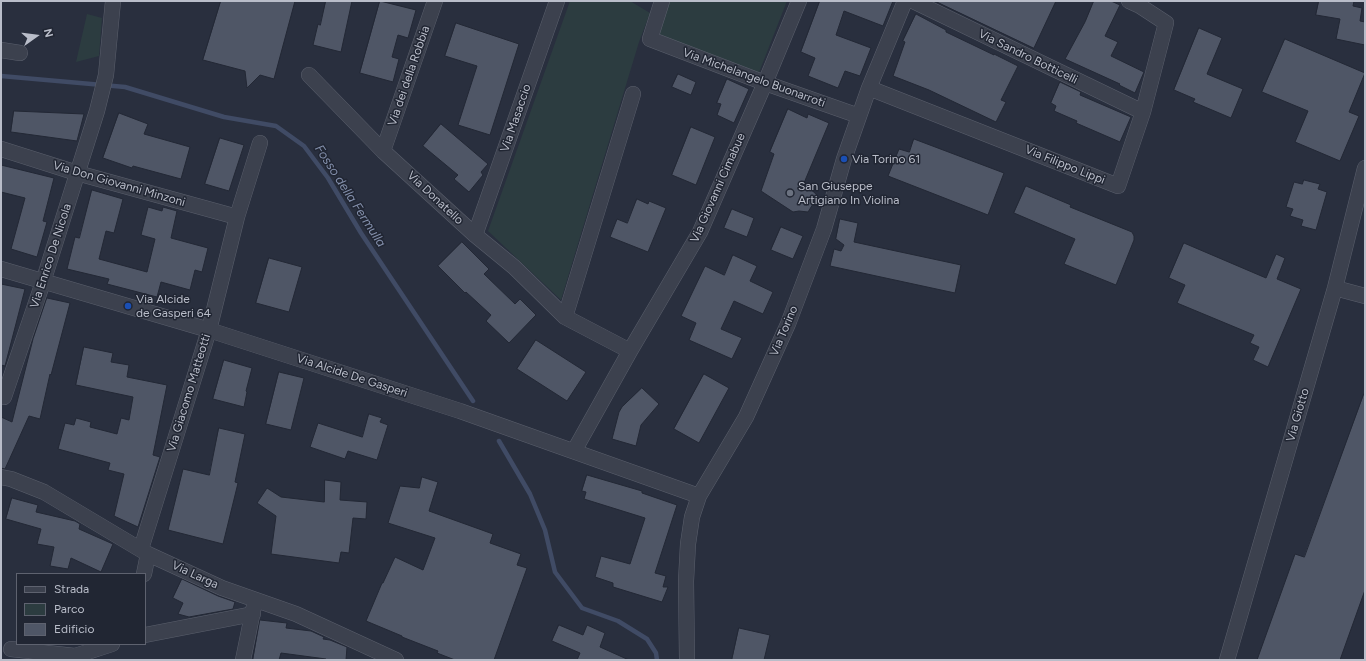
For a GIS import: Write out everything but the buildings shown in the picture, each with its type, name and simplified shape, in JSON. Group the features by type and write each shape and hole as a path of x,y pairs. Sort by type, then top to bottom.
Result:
{"street":[{"name":"Via dei della Robbia","path":"382,151 435,1"},
{"name":"Via Masaccio","path":"475,235 557,1"},
{"name":"Via Michelangelo Buonarroti","path":"662,1 650,39 765,83 859,116"},
{"name":"Via Giovanni Cimabue","path":"574,451 630,351 700,232 799,1"},
{"name":"Via Torino","path":"687,660 686,581 688,544 692,517 699,496 746,417 788,324 824,229 844,160 869,88 905,1"},
{"name":"Via Sandro Botticelli","path":"914,1 1144,112"},
{"name":"Via Filippo Lippi","path":"869,88 1118,186 1144,112 1166,23 1138,3"},
{"name":"Via Enrico De Nicola","path":"1,396 4,398 98,111 106,75 112,7"},
{"path":"1,50 20,52"},
{"name":"Via Donatello","path":"309,75 382,151 475,235 514,267 566,317 630,351"},
{"path":"566,317 633,94"},
{"name":"Via Giacomo Matteotti","path":"144,573 145,552 209,330 237,217 260,143"},
{"name":"Via Don Giovanni Minzoni","path":"1,149 77,173 237,217"},
{"name":"Via Giotto","path":"1227,660 1335,288 1365,168"},
{"name":"Via Alcide De Gasperi","path":"1,269 209,330 460,411 699,496"},
{"path":"1335,288 1365,296"},
{"name":"Via Larga","path":"1,477 11,479 44,492 145,552 222,588 254,607 296,614 396,660"},
{"path":"146,635 254,607 243,660"},
{"path":"11,649 75,656 109,645"}],"green space":[{"path":"570,1 630,1 650,13 639,42 561,300 488,231"},
{"path":"666,1 787,1 758,75 654,36"},
{"path":"87,14 102,18 99,56 76,62"}],"waterway":[{"name":"Fosso della Fermulla","path":"1,76 125,87 224,117 276,126 304,146 328,178 361,233 473,401"},
{"name":"Fosso della Fermulla","path":"499,441 530,494 545,530 555,572 582,608 618,621 647,639 656,653 657,660"}],"place":[{"name":"Via Torino 61","path":"844,159"},
{"name":"San Giuseppe Artigiano In Violina","path":"790,193"},
{"name":"Via Alcide de Gasperi 64","path":"128,306"}]}
